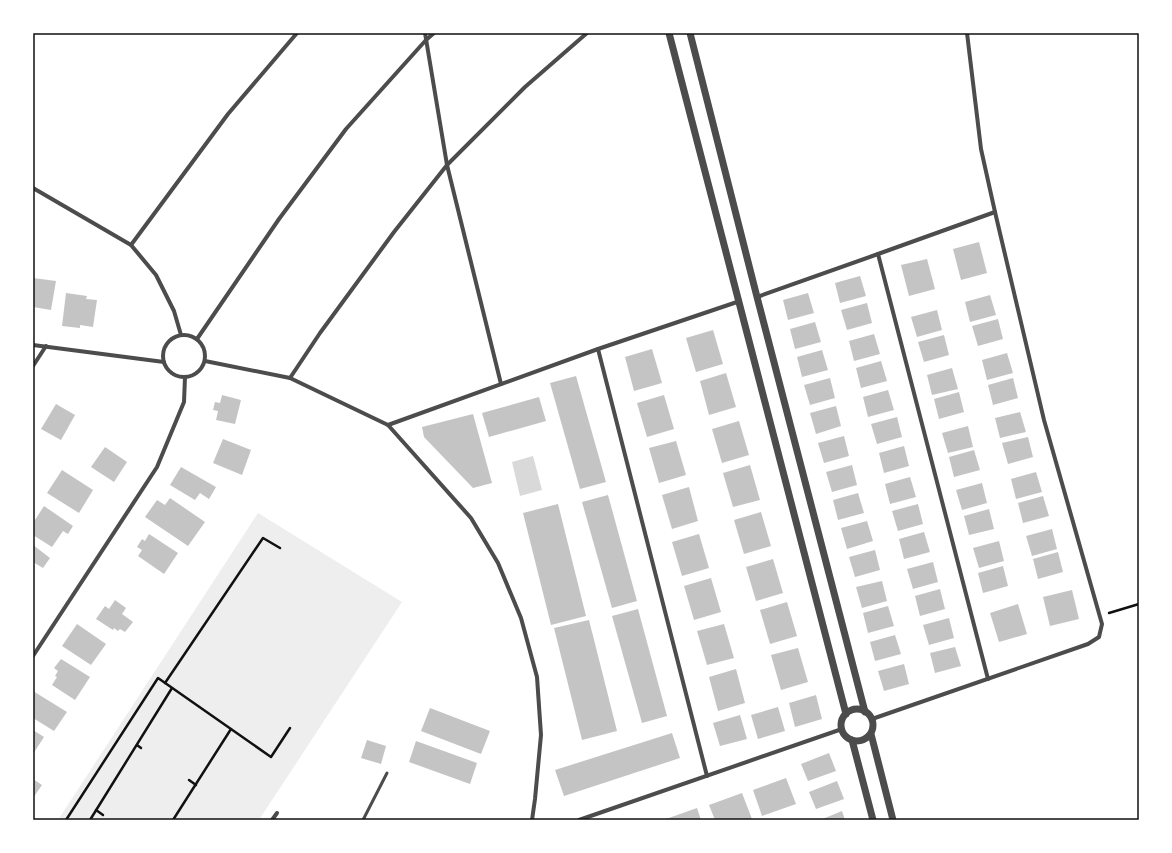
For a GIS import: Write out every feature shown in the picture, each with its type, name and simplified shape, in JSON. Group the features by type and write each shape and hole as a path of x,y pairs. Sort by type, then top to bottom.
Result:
{"street":[{"path":"131,245 228,114 297,33"},
{"path":"424,33 447,164 501,384"},
{"path":"198,339 279,219 346,129 434,33"},
{"path":"290,378 320,333 394,232 447,164 525,87 587,33"},
{"path":"669,33 740,301 846,714"},
{"path":"690,33 865,712 872,720 873,724 870,734 893,820"},
{"path":"872,720 1088,644 1099,637 1102,624 1044,420 995,212 981,149 967,33"},
{"path":"33,188 131,245 156,275 174,311 181,335"},
{"path":"757,296 995,212"},
{"path":"878,254 988,679"},
{"path":"388,425 598,349 740,301"},
{"path":"181,335 192,336 198,339 205,351 205,361 200,370 195,374 185,377 175,376 169,371 164,362 163,351 166,344 171,339 181,335"},
{"path":"33,345 164,362"},
{"path":"33,366 46,346"},
{"path":"598,349 707,776"},
{"path":"205,361 290,378 388,425 471,518 498,563 520,618 536,677 541,735 532,820"},
{"path":"33,656 157,467 184,402 185,377"},
{"path":"865,712 855,710 846,714 843,719 842,729 848,738 852,740 862,740 870,734"},
{"path":"579,820 842,729"},
{"path":"852,740 873,820"},
{"path":"272,820 277,813"}],"lane":[{"path":"362,820 387,773"}],"path":[{"path":"165,683 263,538 280,548"},
{"path":"1100,616 1139,604"},
{"path":"66,820 158,678 271,757 290,728"},
{"path":"90,820 172,688"},
{"path":"173,820 231,729"},
{"path":"137,745 141,748"},
{"path":"189,780 196,785"},
{"path":"96,810 103,815"}],"shaded area":[{"path":"533,456 542,490 520,496 512,462"},
{"path":"258,513 402,602 259,820 58,820"}],"building":[{"path":"979,242 987,273 961,280 953,249"},
{"path":"927,259 935,289 909,296 901,265"},
{"path":"860,276 866,296 840,303 835,283"},
{"path":"33,278 56,281 51,310 33,307"},
{"path":"66,293 87,296 86,299 97,300 93,327 80,325 80,328 62,326"},
{"path":"808,293 814,313 788,320 783,300"},
{"path":"990,295 996,315 970,322 965,302"},
{"path":"867,303 872,323 847,330 841,310"},
{"path":"937,310 942,330 917,337 911,317"},
{"path":"998,319 1003,339 978,346 972,326"},
{"path":"815,322 821,342 795,349 790,329"},
{"path":"713,330 723,364 696,372 686,338"},
{"path":"874,334 880,354 854,361 849,341"},
{"path":"944,335 949,355 924,362 918,342"},
{"path":"652,349 662,383 634,391 625,357"},
{"path":"822,350 828,370 802,377 797,357"},
{"path":"1007,353 1013,373 987,380 982,360"},
{"path":"881,361 887,381 861,388 856,368"},
{"path":"952,368 958,389 932,395 927,375"},
{"path":"726,373 736,407 709,415 700,381"},
{"path":"576,376 606,482 580,489 550,383"},
{"path":"830,378 835,398 810,405 804,385"},
{"path":"1013,378 1018,398 993,405 988,385"},
{"path":"888,390 894,410 868,417 863,397"},
{"path":"959,392 964,412 939,419 934,399"},
{"path":"222,395 241,400 235,424 216,420 218,411 213,410 215,402 220,403"},
{"path":"664,395 674,429 647,437 637,403"},
{"path":"539,397 546,421 489,437 482,413"},
{"path":"56,404 75,415 61,440 41,429"},
{"path":"836,406 841,426 816,434 810,413"},
{"path":"1020,412 1026,432 1000,438 995,418"},
{"path":"473,414 492,483 473,488 424,437 422,427"},
{"path":"897,417 902,437 877,444 871,424"},
{"path":"739,421 749,455 722,463 712,429"},
{"path":"968,426 973,447 948,453 942,433"},
{"path":"844,436 849,456 824,463 818,443"},
{"path":"1028,437 1033,457 1008,464 1002,443"},
{"path":"223,439 251,450 242,475 213,463"},
{"path":"676,441 686,475 659,483 649,448"},
{"path":"904,446 909,466 884,473 879,453"},
{"path":"105,447 127,462 114,482 91,467"},
{"path":"974,450 980,470 954,477 949,457"},
{"path":"750,465 760,500 733,507 723,473"},
{"path":"852,465 857,485 832,492 826,472"},
{"path":"181,467 216,487 209,499 200,493 195,500 170,485"},
{"path":"62,470 93,490 79,513 47,493"},
{"path":"1036,472 1042,492 1016,499 1011,479"},
{"path":"910,477 916,497 890,504 885,484"},
{"path":"982,483 987,503 962,510 956,490"},
{"path":"689,487 698,521 672,529 662,495"},
{"path":"858,493 864,513 838,520 833,500"},
{"path":"608,495 637,601 612,608 582,502"},
{"path":"1043,496 1049,516 1023,523 1018,503"},
{"path":"170,498 205,522 188,546 145,517 157,500 165,505"},
{"path":"558,504 586,616 551,625 523,513"},
{"path":"918,504 923,524 898,531 892,511"},
{"path":"44,506 73,526 68,534 63,531 52,547 33,535 33,523"},
{"path":"989,509 994,529 969,535 964,516"},
{"path":"761,512 771,546 744,554 734,520"},
{"path":"867,521 873,541 847,549 841,528"},
{"path":"1052,529 1057,549 1032,556 1026,536"},
{"path":"924,532 930,552 904,559 899,539"},
{"path":"149,534 178,553 164,574 138,556 142,550 137,547 142,539 145,541"},
{"path":"699,534 709,568 682,576 672,542"},
{"path":"999,541 1004,561 979,568 973,548"},
{"path":"33,545 50,558 43,568 33,562"},
{"path":"875,550 880,570 855,577 849,557"},
{"path":"1058,552 1063,572 1038,579 1033,559"},
{"path":"773,559 783,593 756,601 746,567"},
{"path":"933,562 938,582 913,589 907,569"},
{"path":"1003,566 1008,586 983,593 978,573"},
{"path":"711,578 721,612 694,620 684,586"},
{"path":"882,581 887,601 862,608 856,587"},
{"path":"940,589 945,609 920,616 915,596"},
{"path":"1072,590 1079,619 1050,626 1043,597"},
{"path":"115,600 126,608 122,614 133,622 125,632 120,629 118,631 114,628 113,630 96,619 105,606 109,609"},
{"path":"787,602 797,636 770,644 760,610"},
{"path":"1018,604 1027,634 999,642 990,613"},
{"path":"888,606 894,626 868,633 863,613"},
{"path":"638,609 667,716 642,723 612,616"},
{"path":"949,618 954,638 929,645 923,625"},
{"path":"589,620 617,731 582,740 554,628"},
{"path":"77,624 106,644 91,665 62,646"},
{"path":"724,624 734,658 707,665 697,631"},
{"path":"895,635 901,654 875,661 870,642"},
{"path":"955,647 961,666 935,673 930,653"},
{"path":"798,648 808,682 781,690 771,655"},
{"path":"61,659 90,677 75,700 52,685 57,677 55,676 58,671 54,668"},
{"path":"904,664 909,684 884,691 878,671"},
{"path":"736,669 745,703 718,711 709,677"},
{"path":"33,691 67,712 54,731 33,718"},
{"path":"816,695 822,719 795,727 789,703"},
{"path":"778,707 785,731 758,739 751,715"},
{"path":"430,708 490,731 481,754 421,731"},
{"path":"740,715 747,739 720,746 713,723"},
{"path":"33,730 44,737 33,754"},
{"path":"672,733 680,758 564,796 555,770"},
{"path":"367,740 386,746 381,764 361,758"},
{"path":"416,741 477,763 470,784 409,762"},
{"path":"829,753 836,771 808,781 801,764"},
{"path":"786,778 796,804 762,816 753,790"},
{"path":"33,779 42,785 33,798"},
{"path":"837,781 844,799 816,809 809,792"},
{"path":"742,793 752,819 715,820 709,805"},
{"path":"697,808 701,820 663,820"},
{"path":"842,811 845,820 820,820"}]}
